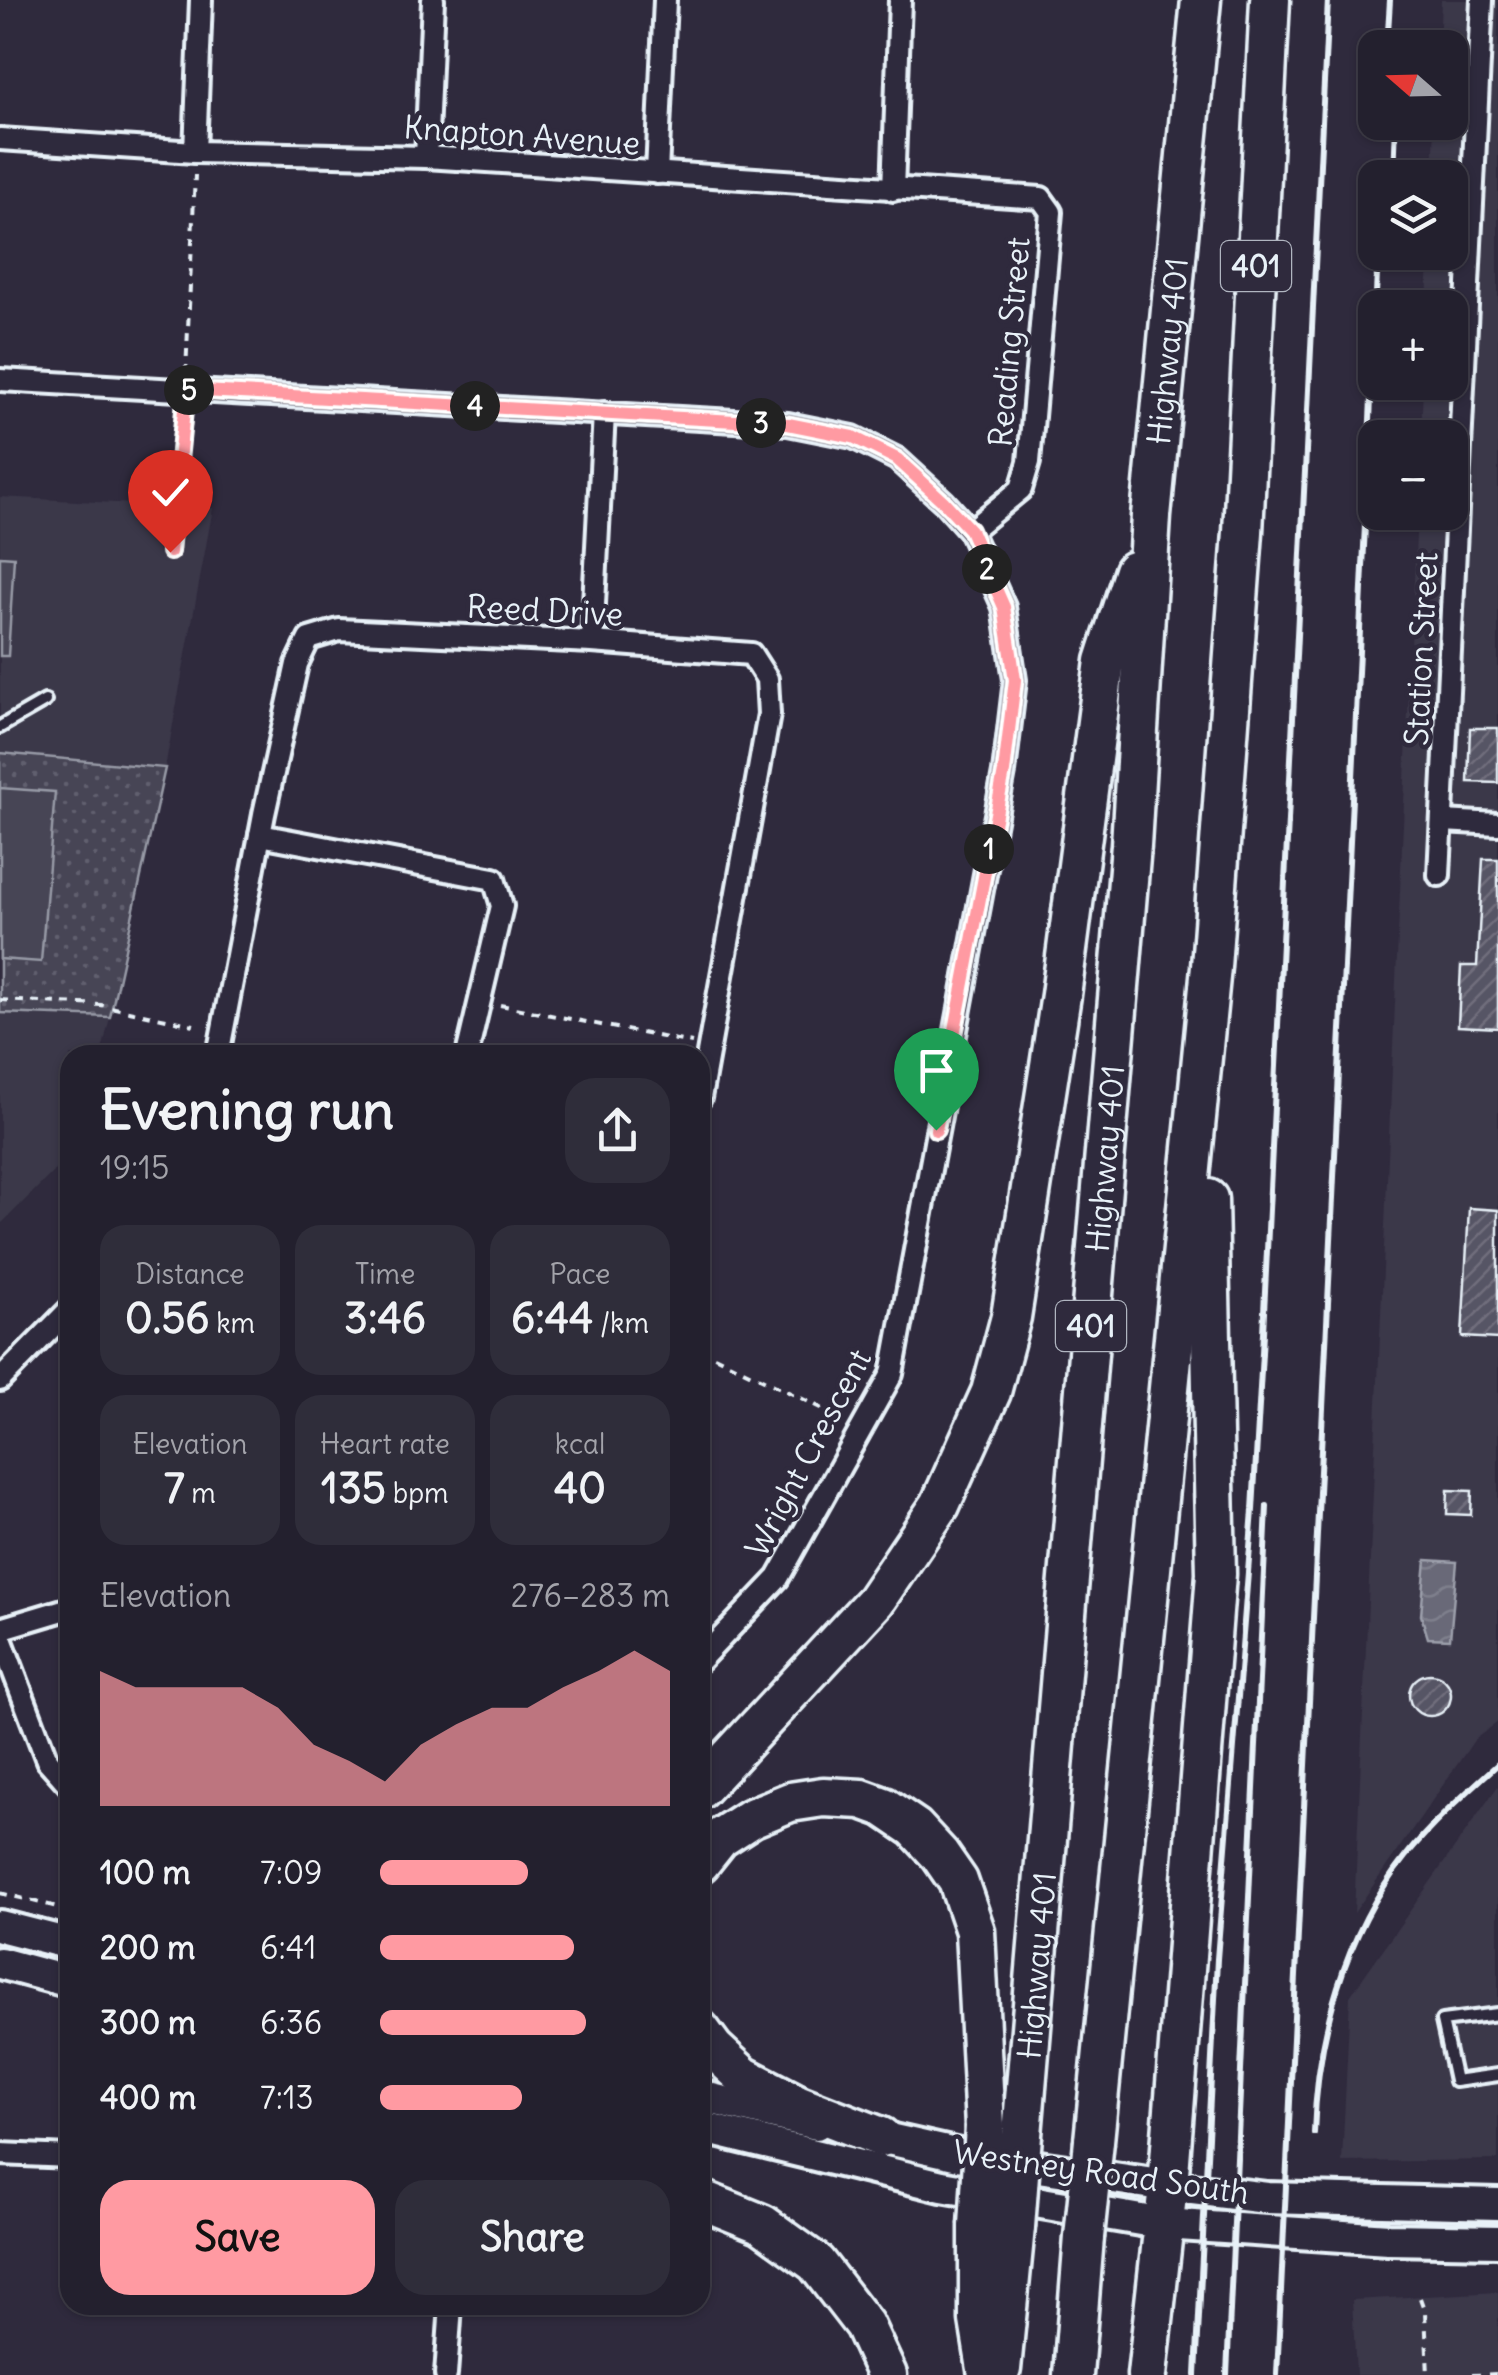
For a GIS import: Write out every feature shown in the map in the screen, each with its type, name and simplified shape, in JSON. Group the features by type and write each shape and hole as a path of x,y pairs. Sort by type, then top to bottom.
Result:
{"highway":[{"name":"Highway 401","path":"1000,2375 997,2227 1022,2135 1130,864 1151,516 1201,0"},
{"name":"401","path":"1073,2375 1211,966 1243,532 1270,0"},
{"path":"710,1777 875,1601 940,1505 991,1392 1017,1279 1061,995 1106,660 1151,516"},
{"path":"1147,2375 1168,2186 1216,1574 1207,1164 1211,966"},
{"path":"710,1850 720,1838 751,1818 790,1802 823,1797 862,1799 884,1807 914,1828 958,1881 975,1931 984,2128 997,2227 979,2320 988,2375"},
{"path":"710,2044 744,2076 799,2105 881,2136"},
{"path":"710,2203 762,2224 816,2263 864,2325 887,2375"}],"main road":[{"path":"0,1926 60,1941"},
{"path":"0,1964 60,1979"},
{"name":"Westney Road South","path":"710,2098 964,2156 1168,2186 1267,2198 1498,2204"},
{"name":"Westney Road South","path":"710,2129 942,2186 1164,2224 1388,2239 1498,2241"}],"street":[{"path":"195,152 200,0"},
{"path":"426,157 434,0"},
{"path":"657,173 666,0"},
{"path":"893,190 900,0"},
{"name":"Station Street","path":"1439,875 1482,0"},
{"name":"Knapton Avenue","path":"0,138 195,152 426,157 1040,198"},
{"name":"Reading Street","path":"970,530 1021,489 1028,462 1051,212 1040,198"},
{"name":"Wright Crescent","path":"0,380 788,424 853,437 897,459 970,530 1004,607 1015,680 1006,754 892,1374 778,1578 710,1649"},
{"path":"592,642 604,413"},
{"name":"Reed Drive","path":"220,1045 297,664 308,640 339,630 751,654 767,678 768,714 709,1045"},
{"path":"1443,822 1498,824"},
{"path":"260,835 494,878 502,906 470,1045"},
{"path":"0,1380 60,1319"},
{"path":"0,1628 60,1611"},
{"path":"0,1636 47,1760 60,1775"},
{"path":"0,2154 60,2157"},
{"path":"446,2375 450,2315"}],"lane":[{"path":"0,727 46,700"},
{"path":"1498,2014 1442,2021 1455,2081 1498,2074"}],"path":[{"path":"170,552 186,390 195,176"},
{"path":"0,1000 100,1005 194,1026"},
{"path":"500,1005 704,1045"},
{"path":"710,1354 862,1425"},
{"path":"0,1893 60,1908"},
{"path":"1420,2298 1428,2375"},
{"path":"1472,2375 1498,2374"}],"shaded area":[{"path":"1441,0 1498,0 1498,1722 1475,1739 1354,1913 1416,530 1468,530 1468,420 1422,420 1422,400 1468,400 1468,290 1428,290 1428,270 1468,270 1468,160 1434,160 1434,140 1468,140 1468,30 1440,30"},
{"path":"0,497 213,508 165,768 0,753"},
{"path":"0,556 14,557 8,656 0,656"},
{"path":"0,753 165,768 110,1017 0,1013"},
{"path":"0,788 55,792 41,962 0,959"},
{"path":"0,1013 110,1017 103,1045 60,1045 60,1165 0,1225"},
{"path":"1498,1786 1498,2160 1342,2162 1350,1996"},
{"path":"1498,2292 1498,2375 1356,2375 1352,2300"}],"water":[{"path":"1426,1560 1457,1562 1450,1639 1428,1638 1421,1615"}],"building":[{"path":"1470,728 1498,728 1498,783 1468,782"},
{"path":"1483,859 1498,859 1498,1028 1458,1026 1461,966 1477,966"},
{"path":"1469,1208 1498,1210 1498,1339 1462,1337"},
{"path":"1448,1490 1472,1491 1471,1515 1447,1514"},
{"path":"1430,1674 1445,1680 1451,1695 1445,1710 1430,1716 1415,1710 1409,1695 1415,1680"}],"railway":[{"path":"1196,2375 1217,1959 1262,1353 1328,0"},
{"path":"1388,30 1390,0"},
{"path":"1395,140 1395,160"},
{"path":"1277,2375 1377,270"},
{"path":"1227,2375 1267,1506"},
{"path":"1314,2133 1328,2023 1365,1919 1415,1844 1498,1764"}],"route":[{"path":"170,552 186,390 788,424 853,437 897,459 970,530 1004,607 1015,680 1004,772 936,1130"}]}
